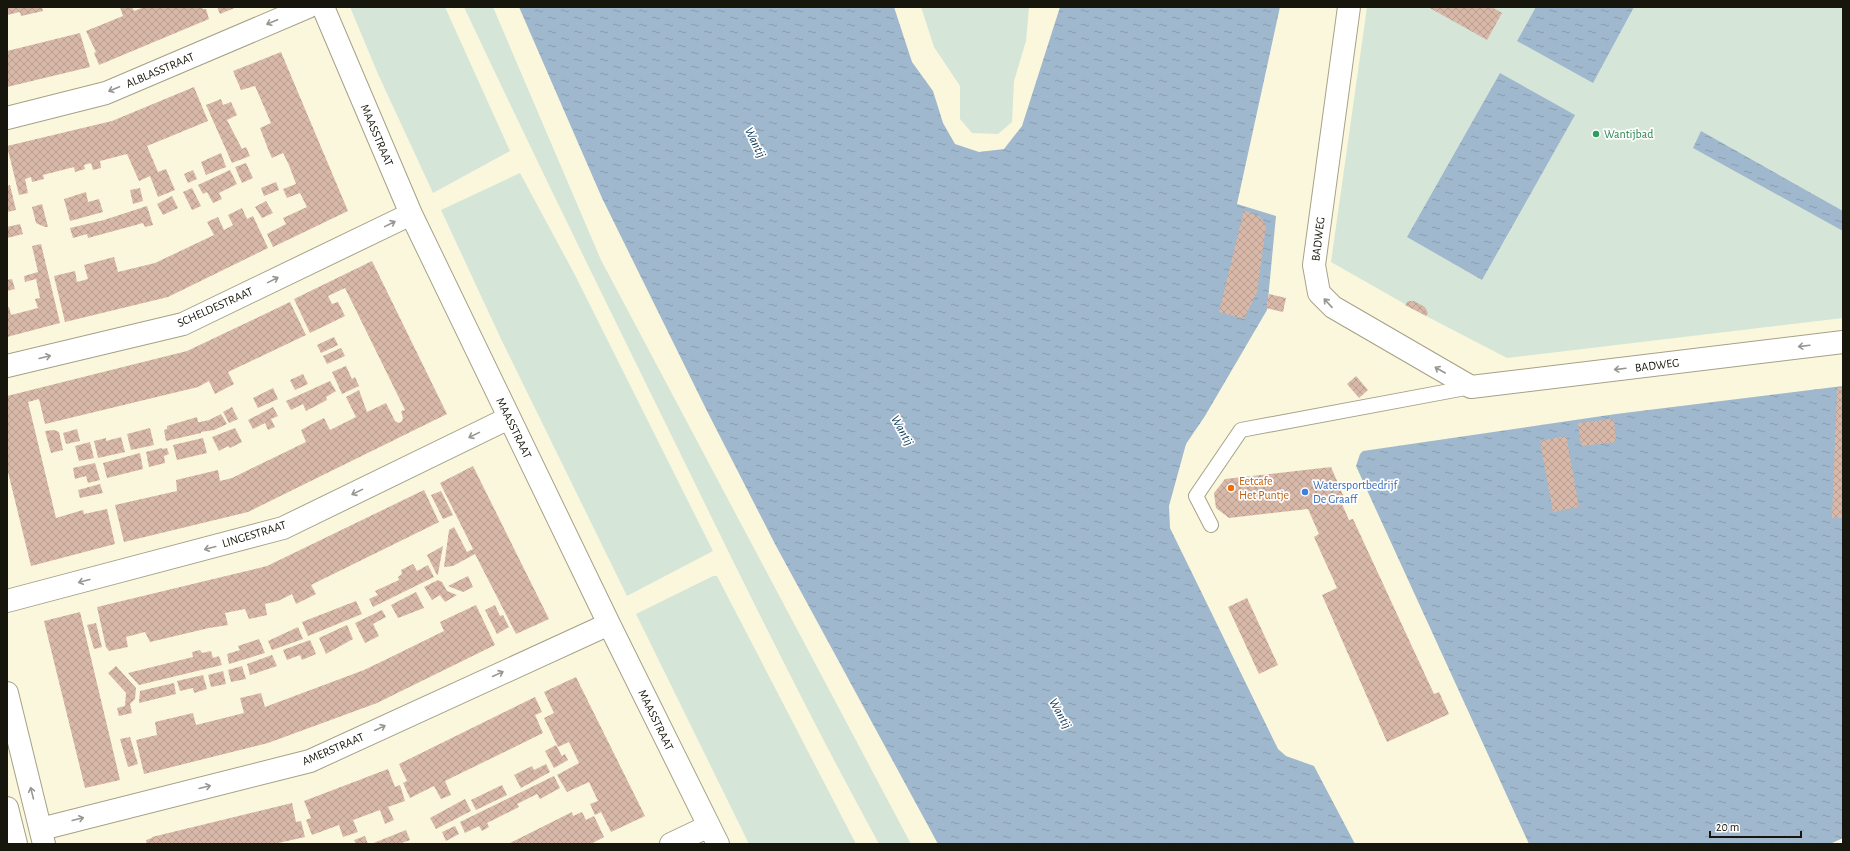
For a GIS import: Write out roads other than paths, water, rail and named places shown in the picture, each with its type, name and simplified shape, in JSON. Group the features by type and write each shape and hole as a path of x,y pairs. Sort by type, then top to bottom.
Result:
{"street":[{"name":"ALBLASSTRAAT","path":"7,118 106,93 308,7"},
{"name":"MAASSTRAAT","path":"322,7 411,214 608,624 713,835"},
{"name":"BADWEG","path":"1349,7 1314,265 1319,293 1333,307 1470,387 1843,342"},
{"name":"SCHELDESTRAAT","path":"7,366 183,324 411,214"},
{"name":"LINGESTRAAT","path":"7,601 282,528 509,418"},
{"name":"AMERSTRAAT","path":"43,836 310,760 608,624"},
{"path":"7,692 43,836"},
{"path":"7,808 16,844"},
{"path":"671,844 713,835"}],"lane":[{"name":"BADWEG","path":"1211,525 1196,496 1241,430 1470,387"}],"water":[{"name":"Wantij","path":"519,7 894,7 912,62 933,91 943,123 955,144 979,152 1004,149 1022,126 1060,7 1280,7 1237,204 1276,216 1267,310 1205,416 1186,444 1169,506 1170,528 1278,749 1286,756 1314,766 1355,844 938,844 775,544 707,411 602,198"},
{"path":"1536,7 1634,7 1593,83 1517,41"},
{"path":"1500,73 1575,115 1482,280 1407,237"},
{"path":"1701,131 1843,211 1843,231 1693,148"},
{"path":"1843,386 1843,838 1830,844 1529,844 1356,466 1360,454 1363,451 1616,414"}],"place":[{"name":"Wantijbad","path":"1596,134"},
{"name":"Eetcafe Het Puntje","path":"1231,488"},
{"name":"Watersportbedrijf De Graaff","path":"1305,492"}]}
